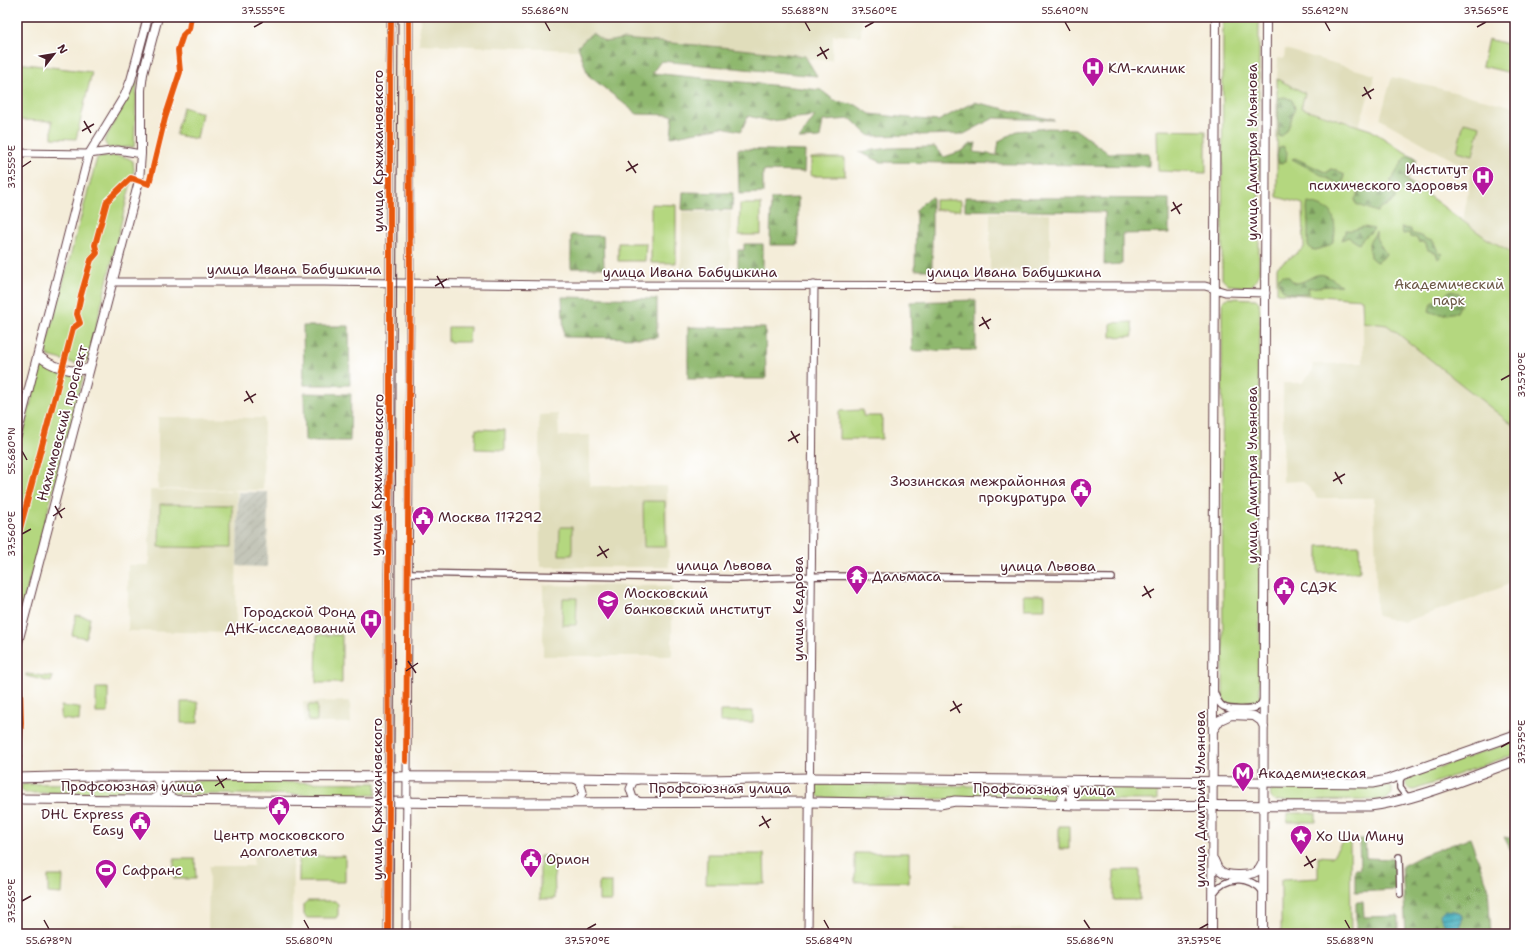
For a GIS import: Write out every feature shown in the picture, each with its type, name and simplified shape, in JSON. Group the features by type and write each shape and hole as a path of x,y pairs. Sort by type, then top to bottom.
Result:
{"main road":[{"path":"17,435 89,154 125,95 131,80 148,17"},
{"name":"Нахимовский проспект","path":"17,646 140,176 141,90 158,17"},
{"name":"улица Дмитрия Ульянова","path":"1212,934 1214,805 1216,17"},
{"name":"улица Дмитрия Ульянова","path":"1263,934 1266,17"},
{"path":"38,355 50,364 63,368 79,371 90,367"},
{"path":"1214,729 1216,724 1224,717 1230,715 1250,715 1258,718 1264,728"},
{"name":"Профсоюзная улица","path":"17,778 178,776 642,778 708,780 810,778 1372,783 1388,780 1515,735"},
{"name":"Профсоюзная улица","path":"17,799 642,803 810,802 940,804 955,801 1058,805 1370,806 1387,804 1411,797 1515,761"},
{"path":"1076,805 1071,800 1069,793 1072,785 1077,781"},
{"path":"1213,858 1216,866 1225,874 1248,875 1255,873 1260,869 1263,860"}],"street":[{"name":"улица Кржижановского","path":"388,934 391,17"},
{"name":"улица Кржижановского","path":"406,934 410,283 409,17"},
{"path":"17,153 89,154 118,150 141,154"},
{"name":"улица Ивана Бабушкина","path":"113,282 1205,286 1225,292 1266,293"},
{"name":"улица Кедрова","path":"808,934 810,802 810,576 814,285"},
{"name":"улица Львова","path":"408,573 736,579 810,576 1112,578"},
{"path":"1214,691 1218,701 1223,707 1230,709 1254,708 1259,706 1264,697"},
{"path":"1403,774 1400,780 1400,788 1406,796 1411,797"},
{"path":"147,800 155,797 160,790 158,782 151,776"},
{"path":"177,800 169,796 165,788 167,780 178,776"},
{"name":"Профсоюзная улица","path":"17,782 27,777"},
{"path":"571,778 580,782 583,792 580,798 571,802"},
{"path":"642,778 635,780 630,789 633,798 642,803"},
{"path":"1056,781 1060,785 1063,794 1058,805"},
{"name":"Профсоюзная улица","path":"17,795 21,798 27,799"},
{"path":"1399,856 1400,894"},
{"path":"1213,894 1220,885 1231,880 1249,881 1259,887 1263,892"}],"shaded area":[{"path":"420,17 862,17 861,36 833,35 832,60 419,44"},
{"path":"1285,49 1375,75 1359,126 1301,108 1305,93 1277,79 1278,58 1284,59"},
{"path":"1392,77 1515,107 1515,254 1486,238 1463,220 1472,171 1380,119"},
{"path":"682,212 731,212 730,271 681,271"},
{"path":"990,213 1050,213 1050,271 990,270"},
{"path":"1363,322 1387,325 1515,427 1515,582 1466,601 1403,622 1377,616 1374,498 1316,498 1315,494 1302,481 1283,482 1283,383 1302,383 1313,370 1312,364 1363,363"},
{"path":"558,414 559,436 590,435 590,486 667,486 669,567 540,567 539,415"},
{"path":"158,417 264,418 263,490 158,489"},
{"path":"150,490 237,491 236,633 128,631 128,565 149,565"},
{"path":"238,492 268,492 267,567 237,566"},
{"name":"Московский банковский институт","path":"543,585 672,586 672,656 543,656"},
{"path":"350,701 351,723 304,723 303,702"},
{"path":"254,852 293,852 292,934 208,934 209,866 253,866"},
{"path":"955,927 1068,930 1068,934 954,934"},
{"path":"557,931 674,931 674,934 557,934"}],"green space":[{"path":"1223,17 1259,17 1259,274 1253,285 1248,287 1228,285 1222,279"},
{"path":"592,33 605,42 622,39 805,56 817,76 661,61 652,73 821,90 835,101 856,105 870,114 938,121 974,102 1054,120 994,118 964,134 870,136 851,119 823,121 820,138 799,139 815,116 770,121 748,116 741,131 722,127 671,137 673,115 637,114 588,75 578,46"},
{"path":"1488,39 1515,46 1515,74 1482,66"},
{"path":"17,63 92,72 76,139 52,138 52,121 17,120"},
{"name":"Академический парк","path":"1277,79 1305,93 1301,108 1371,130 1417,160 1407,180 1486,238 1515,254 1515,427 1387,325 1363,322 1362,299 1277,293 1277,267 1304,248 1303,204 1277,197"},
{"path":"137,81 134,147 108,148 104,141"},
{"path":"1285,97 1292,100 1295,108 1286,132 1280,137 1278,98"},
{"path":"183,107 202,113 197,139 176,135"},
{"path":"1464,122 1480,126 1473,155 1457,151"},
{"path":"1048,128 1075,129 1108,153 1149,153 1149,166 881,162 859,152 890,148 935,147 944,157 962,151 971,144 976,143 974,152 1002,156 997,154 999,141 1017,131"},
{"path":"1157,130 1206,131 1206,173 1158,171"},
{"path":"1283,146 1287,152 1286,161 1279,164 1277,156 1279,148"},
{"path":"738,149 805,151 804,172 763,171 763,193 739,194"},
{"path":"1409,154 1416,158 1405,180 1411,185 1412,189 1408,193 1399,189 1390,181"},
{"path":"112,156 130,159 133,161 134,170 88,360 81,365 48,356 45,349 97,158"},
{"path":"811,158 845,158 845,176 811,176"},
{"path":"1295,158 1327,173 1330,169 1337,170 1344,175 1343,182 1338,184 1292,159"},
{"path":"1375,185 1396,197 1390,204 1380,208 1377,212 1356,204 1355,199 1361,190 1369,191"},
{"path":"683,192 733,193 732,210 682,210"},
{"path":"932,197 932,270 915,270 916,210 928,198"},
{"path":"965,197 1169,199 1169,233 1122,234 1122,264 1104,265 1105,212 965,210"},
{"path":"798,198 798,245 770,245 771,199"},
{"path":"935,200 961,200 961,210 935,210"},
{"path":"1308,203 1323,207 1331,212 1335,236 1334,240 1329,246 1314,250 1308,245"},
{"path":"651,204 676,205 676,263 651,263"},
{"path":"740,204 761,204 761,235 739,235"},
{"path":"1364,227 1374,229 1359,244 1348,237 1342,240 1346,230 1354,230"},
{"path":"1401,228 1410,229 1412,234 1433,241 1439,253 1443,254 1438,259 1436,253 1428,250 1425,243 1418,242 1417,238 1410,237 1409,233 1403,234"},
{"path":"1376,232 1376,238 1386,254 1382,259 1376,262 1370,257 1369,243"},
{"path":"571,235 603,236 604,268 571,268"},
{"path":"618,243 646,243 645,261 618,261"},
{"path":"744,244 763,244 763,270 738,271 738,250 744,250"},
{"path":"1283,275 1289,277 1294,283 1298,283 1316,275 1324,275 1341,285 1308,288 1309,293 1289,293 1282,288 1280,284 1279,278"},
{"path":"1449,291 1459,293 1462,302 1457,312 1439,314 1429,311 1431,303 1445,296"},
{"path":"562,297 657,299 657,338 564,337"},
{"path":"1228,298 1256,299 1259,302 1260,311 1260,701 1254,707 1227,707 1223,700 1222,304 1224,300"},
{"path":"976,300 976,350 912,351 910,302"},
{"path":"1132,322 1133,336 1111,337 1111,323"},
{"path":"303,326 349,326 350,385 304,385"},
{"path":"448,327 470,327 469,342 448,342"},
{"path":"688,327 765,328 766,379 688,379"},
{"path":"40,366 83,377 17,628 17,458"},
{"path":"304,393 351,394 350,441 305,441"},
{"path":"863,410 863,416 882,416 882,439 839,439 839,411"},
{"path":"476,429 505,430 505,450 475,449"},
{"path":"643,501 665,501 666,547 644,547"},
{"path":"160,504 232,505 232,548 159,547"},
{"path":"560,527 572,527 572,555 559,555"},
{"path":"1359,545 1360,572 1318,573 1318,546"},
{"path":"1023,595 1045,595 1045,609 1024,609"},
{"path":"563,598 577,598 576,625 562,625"},
{"path":"76,615 90,618 86,638 72,635"},
{"path":"317,635 342,635 342,683 316,683"},
{"path":"26,674 53,677 51,682 26,676"},
{"path":"96,688 108,688 108,713 96,713"},
{"path":"181,702 198,702 198,723 181,723"},
{"path":"308,705 317,705 317,721 308,721"},
{"path":"61,706 80,708 79,721 61,719"},
{"path":"720,711 753,711 753,722 720,722"},
{"path":"1515,741 1515,754 1414,790 1409,789 1406,786 1408,778"},
{"path":"153,781 156,787 155,792 152,793 25,793 21,789 21,786 24,784"},
{"path":"173,781 376,783 376,795 173,794 168,791 169,785"},
{"path":"818,784 1052,787 1057,791 1057,793 1053,800 821,798 817,795 816,786"},
{"path":"1387,785 1392,788 1392,794 1388,798 1379,800 1276,801 1273,800 1271,795 1271,790 1275,787"},
{"path":"1076,786 1157,786 1157,800 1074,800 1071,796"},
{"path":"1287,813 1316,813 1316,822 1287,822"},
{"path":"1059,826 1069,826 1069,849 1059,849"},
{"path":"1504,837 1515,839 1515,858"},
{"path":"1470,838 1488,887 1491,934 1406,934 1402,866 1423,855"},
{"path":"1359,839 1365,839 1366,858 1394,859 1396,890 1355,892 1355,869 1360,869"},
{"path":"1343,840 1350,841 1351,934 1281,934 1281,880 1318,878 1318,856 1332,857"},
{"path":"855,853 909,853 909,882 855,882"},
{"path":"707,854 764,854 765,884 706,884"},
{"path":"299,856 345,856 345,882 299,882"},
{"path":"540,856 554,856 555,899 540,899"},
{"path":"174,859 195,859 196,879 174,879"},
{"path":"1114,870 1140,870 1140,900 1114,900"},
{"path":"48,876 63,876 62,894 48,893"},
{"path":"599,882 612,882 612,901 599,901"},
{"path":"307,901 335,901 338,904 338,915 336,918 307,918 304,915 304,904"},
{"path":"1356,902 1363,902 1364,917 1398,916 1398,934 1356,934"}],"water":[{"path":"1444,910 1456,912 1461,915 1462,918 1459,927 1449,928 1444,924 1440,914"}],"tram line":[{"path":"393,934 398,17"}],"cycle path":[{"path":"17,540 73,328 80,323 77,314 81,295 91,260 97,253 95,245 107,201 131,178 149,184 165,118 180,72 178,50 183,35 189,29 191,17"},
{"path":"388,934 391,17"},
{"path":"406,761 410,294 409,17"},
{"path":"17,687 20,688 21,723 19,759 17,759"}],"place":[{"name":"КМ-клиник","path":"1093,88"},
{"name":"Институт психического здоровья","path":"1483,196"},
{"name":"Зюзинская межрайонная прокуратура","path":"1081,508"},
{"name":"Москва 117292","path":"423,536"},
{"name":"Дальмаса","path":"857,596"},
{"name":"СДЭК","path":"1284,606"},
{"name":"Московский банковский институт","path":"608,620"},
{"name":"Городской Фонд ДНК-исследований","path":"371,640"},
{"name":"Академическая","path":"1243,792"},
{"name":"Центр московского долголетия","path":"279,826"},
{"name":"DHL Express Easy","path":"140,842"},
{"name":"Хо Ши Мину","path":"1301,856"},
{"name":"Орион","path":"531,878"},
{"name":"Сафранс","path":"106,890"}]}
